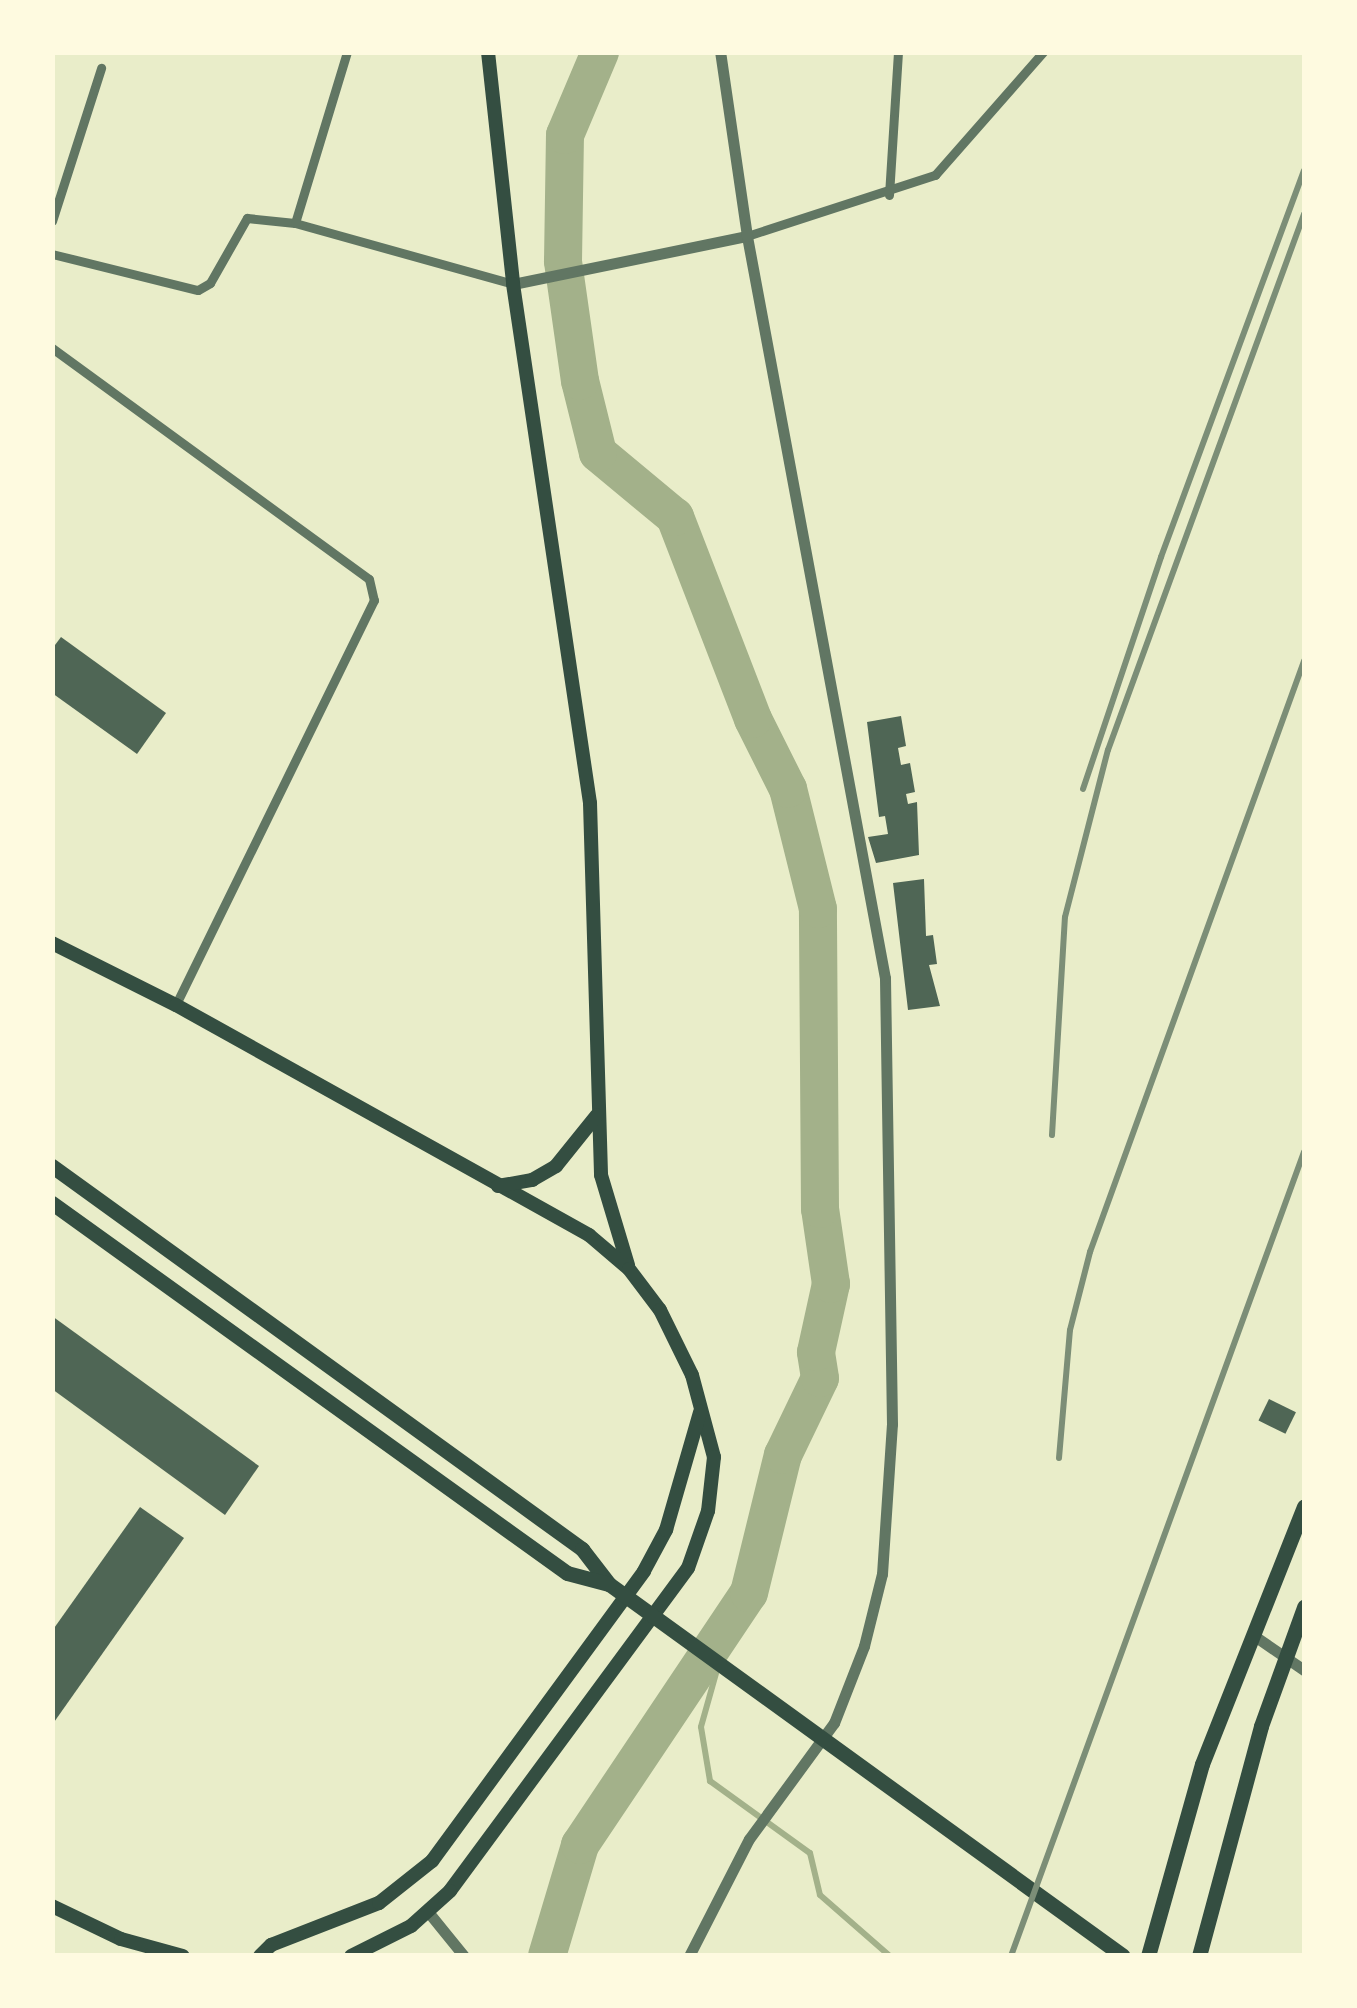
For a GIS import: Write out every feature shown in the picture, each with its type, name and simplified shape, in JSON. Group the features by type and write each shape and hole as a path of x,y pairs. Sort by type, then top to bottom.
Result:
{"main road":[{"path":"351,1956 429,1913 488,1844 688,1568 714,1456 680,1346 629,1270 601,1174 597,1115 599,958 590,803 513,284 488,52"},
{"path":"52,944 176,1005 562,1218 629,1270"},
{"path":"498,1186 556,1166 597,1115"},
{"path":"52,1166 582,1549 609,1584 1123,1956"},
{"path":"52,1203 567,1573 609,1584"},
{"path":"260,1956 271,1944 379,1903 432,1860 644,1570 666,1530 700,1411"},
{"path":"1148,1956 1202,1764 1304,1506"},
{"path":"1198,1956 1286,1653 1304,1606"},
{"path":"52,1906 121,1939 183,1956"}],"street":[{"path":"295,222 347,52"},
{"path":"689,1956 749,1839 834,1723 864,1646 882,1574 892,1424 885,978 747,236 720,52"},
{"path":"889,195 898,52"},
{"path":"52,254 198,290 210,283 242,220 295,222 513,284 747,236 889,195 935,175 967,146 1042,52"},
{"path":"52,221 101,68"},
{"path":"52,348 370,579 374,600 176,1005"},
{"path":"1252,1635 1286,1653 1304,1670"},
{"path":"429,1913 464,1956"}],"building":[{"path":"61,637 166,713 137,754 52,693 52,649"},
{"path":"901,716 906,746 898,748 901,765 910,763 915,792 906,794 908,804 917,802 919,855 876,863 868,837 888,834 885,816 879,817 867,722"},
{"path":"924,879 926,936 933,935 937,964 929,965 940,1006 908,1010 893,883"},
{"path":"52,1316 259,1466 225,1515 52,1389"},
{"path":"1269,1399 1296,1412 1285,1434 1258,1421"},
{"path":"140,1507 184,1538 52,1725 52,1631"}],"waterway":[{"path":"547,1956 580,1845 749,1593 783,1455 820,1378 816,1352 831,1284 820,1209 818,909 788,789 753,719 675,517 598,453 580,381 563,261 565,135 600,52"},
{"path":"731,1620 701,1727 710,1781 810,1853 820,1895 890,1956"}],"railway":[{"path":"1083,789 1161,557 1304,171"},
{"path":"1052,1135 1065,917 1108,750 1304,214"},
{"path":"1059,1458 1070,1330 1090,1252 1304,661"},
{"path":"1011,1956 1304,1152"}]}
